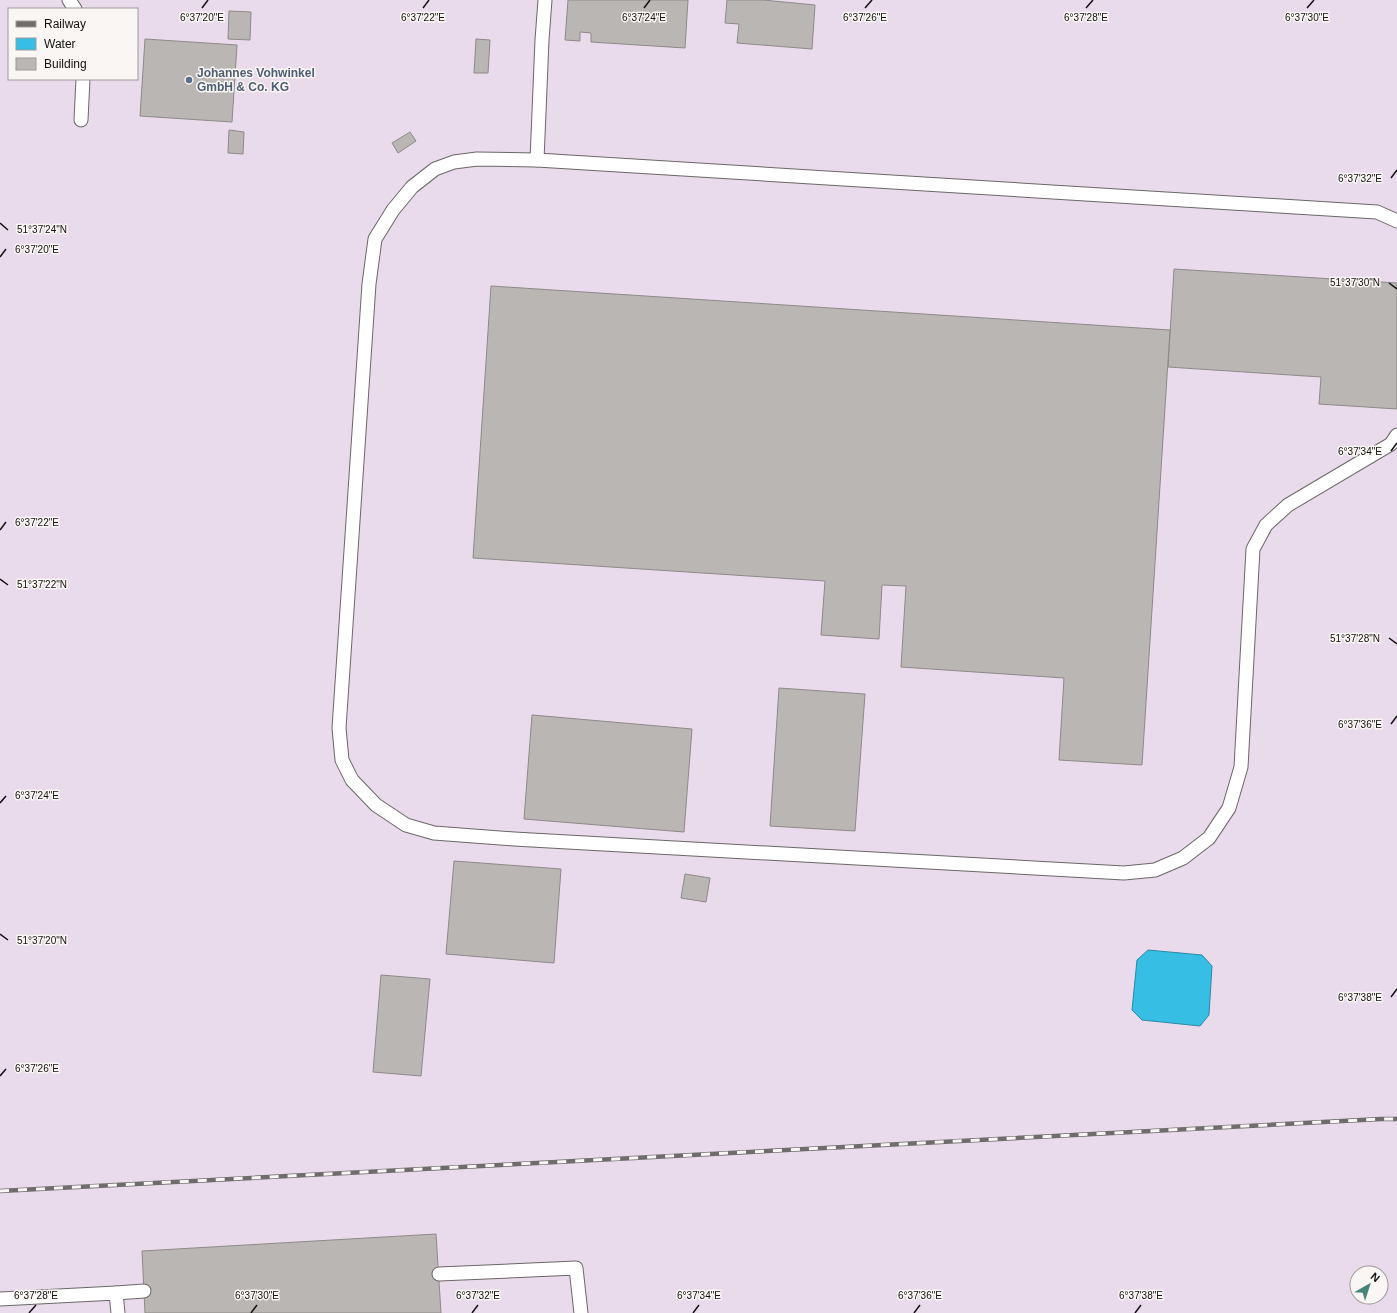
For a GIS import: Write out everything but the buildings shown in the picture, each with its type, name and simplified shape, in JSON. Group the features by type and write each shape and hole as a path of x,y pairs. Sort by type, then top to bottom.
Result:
{"lane":[{"path":"537,160 545,0"},
{"path":"81,120 83,80"},
{"path":"1397,221 1377,212 537,160 477,159 454,162 435,169 412,187 393,210 375,239 369,284 339,728 342,760 352,780 376,805 406,825 434,833 522,840 1124,873 1156,870 1183,858 1209,838 1228,808 1241,767 1252,549 1266,525 1288,505 1391,444 1397,435"},
{"path":"438,1274 576,1268 581,1313"},
{"path":"0,1299 144,1291"},
{"path":"116,1293 118,1313"}],"shaded area":[{"path":"0,0 1397,0 1397,1313 0,1313"}],"water":[{"path":"1148,950 1202,955 1212,966 1209,1015 1200,1026 1142,1020 1132,1010 1137,960"}],"railway":[{"path":"0,1191 1397,1119"}],"place":[{"name":"Johannes Vohwinkel GmbH & Co. KG","path":"189,80"}]}
